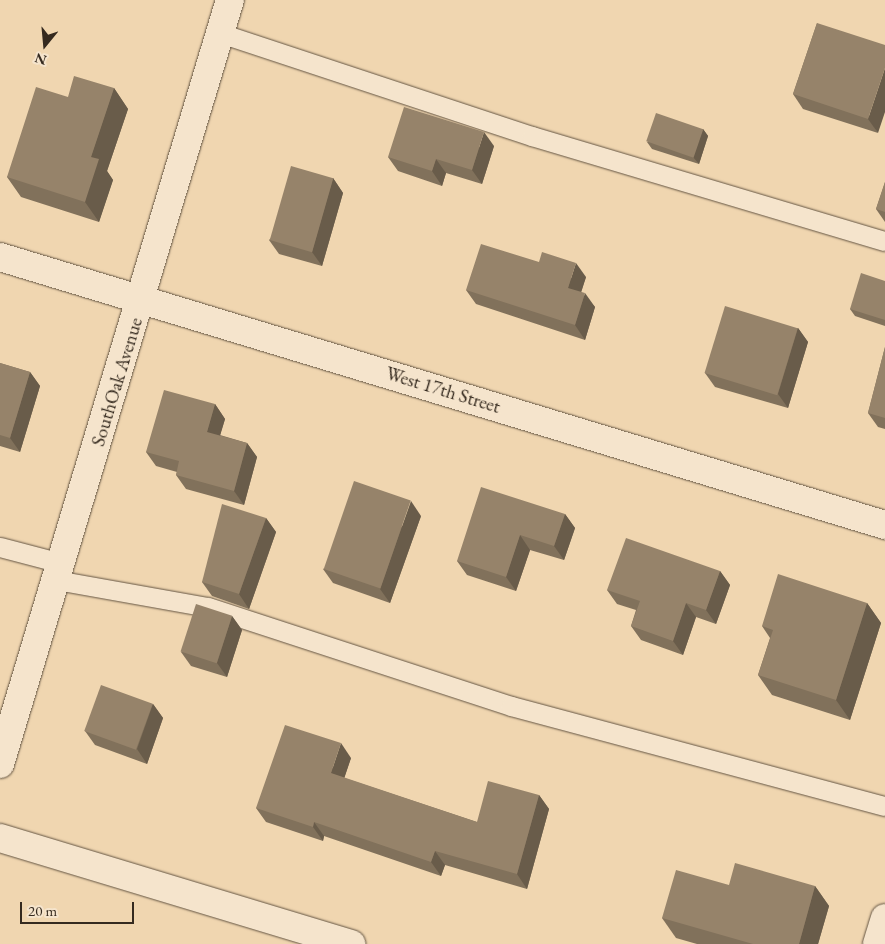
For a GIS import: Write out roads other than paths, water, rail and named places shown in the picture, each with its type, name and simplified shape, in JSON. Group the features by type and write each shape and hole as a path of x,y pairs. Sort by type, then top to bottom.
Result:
{"street":[{"name":"SouthOak Avenue","path":"0,764 142,298 230,0"},
{"name":"West 17th Street","path":"0,257 142,298 885,525"},
{"path":"0,838 351,944"},
{"path":"878,944 885,918"}],"lane":[{"path":"220,33 532,136 885,240"},
{"path":"0,547 59,572 208,607 512,706 885,806"}]}
